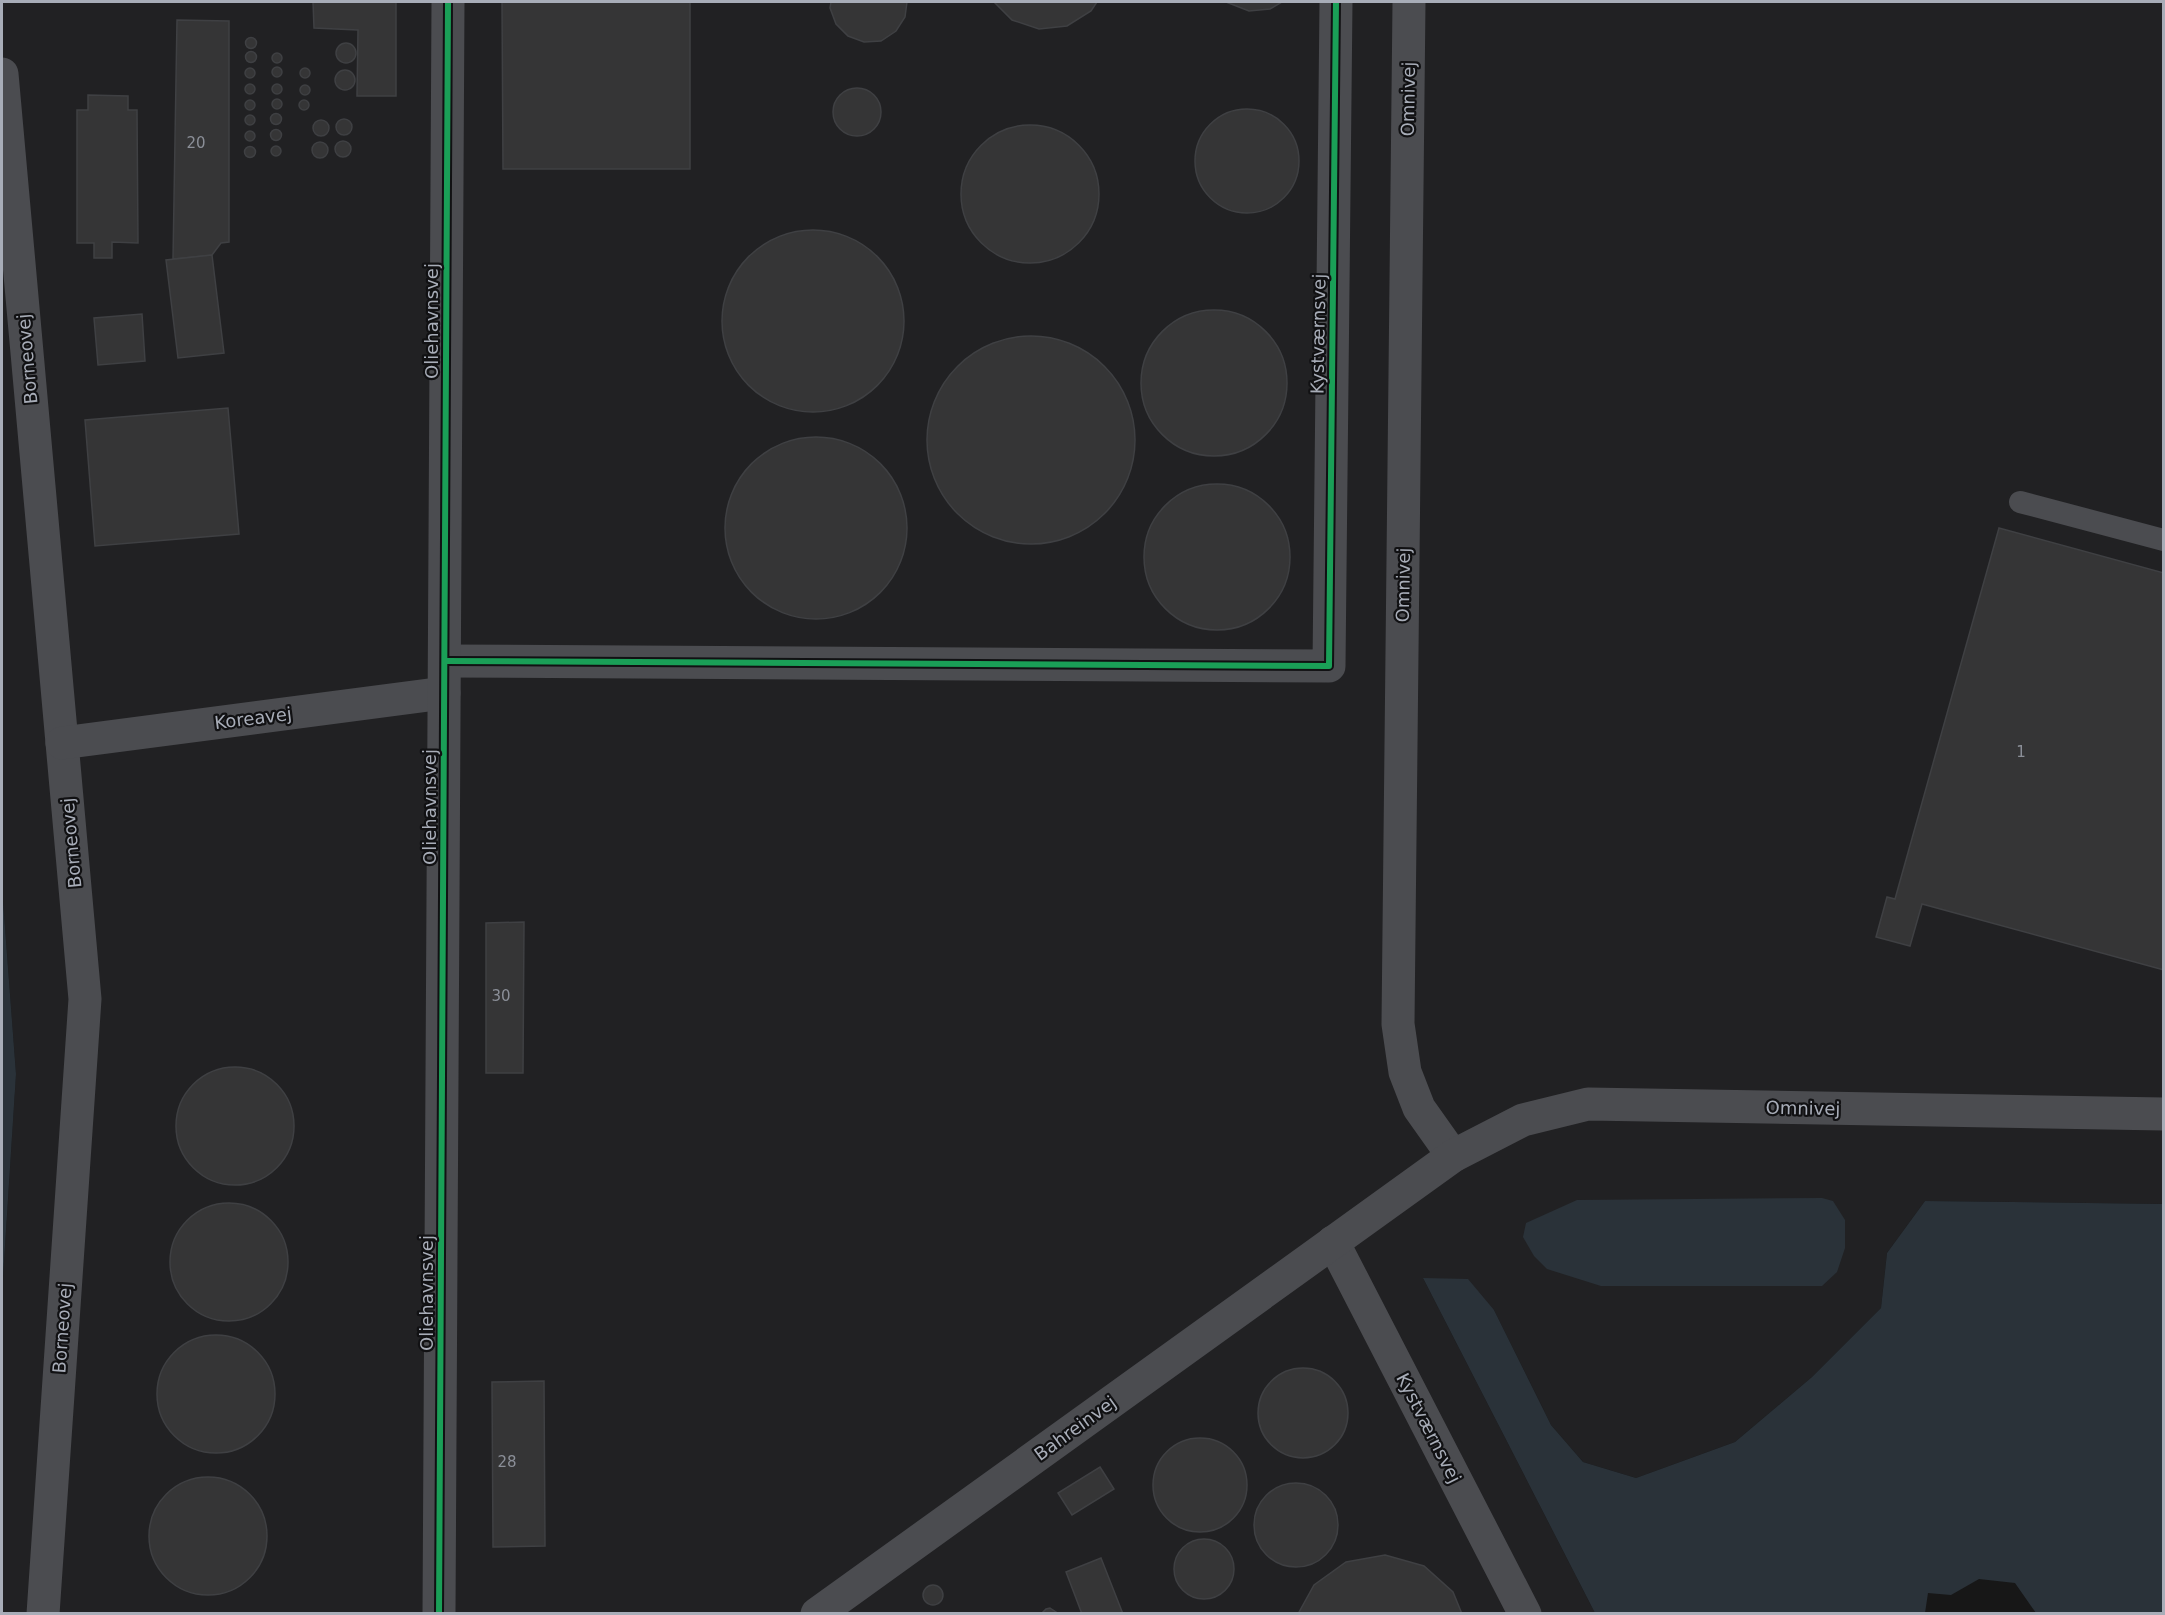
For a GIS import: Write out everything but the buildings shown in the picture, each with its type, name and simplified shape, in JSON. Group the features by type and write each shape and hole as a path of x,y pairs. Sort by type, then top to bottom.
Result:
{"street":[{"name":"Oliehavnsvej","path":"439,1614 448,2"},
{"name":"Kystværnsvej","path":"1329,666 1336,2"},
{"name":"Omnivej","path":"1409,2 1398,1024 1405,1072 1419,1108 1453,1156"},
{"name":"Borneovej","path":"2,74 85,999 43,1614"},
{"name":"Koreavej","path":"62,743 444,677 1329,666"},
{"name":"Omnivej","path":"1333,1242 1453,1156 1523,1120 1588,1104 2163,1114"},
{"name":"Kystværnsvej","path":"1333,1242 1525,1614"},
{"name":"Bahreinvej","path":"817,1614 1333,1242"}],"lane":[{"path":"2020,502 2163,540"}],"shaded area":[{"path":"2,2 2163,2 2163,1204 1925,1201 1887,1253 1881,1308 1812,1377 1735,1442 1636,1478 1583,1462 1551,1425 1494,1310 1423,1278 1595,1613 2,1614 2,1293 16,1074 2,888"},
{"path":"2,888 16,1074 2,1293"},
{"path":"1822,1198 1833,1201 1845,1220 1845,1248 1837,1272 1822,1286 1601,1286 1547,1269 1534,1256 1523,1237 1526,1223 1577,1200"},
{"path":"1925,1201 2163,1204 2163,1613 2036,1613 2015,1583 1979,1579 1951,1595 1928,1593 1925,1613 1595,1613 1423,1278 1468,1279 1494,1310 1551,1425 1583,1462 1636,1478 1735,1442 1812,1377 1881,1308 1887,1253"}],"cycle path":[{"path":"439,1614 448,2"},
{"path":"445,661 1329,666 1336,2"}]}
